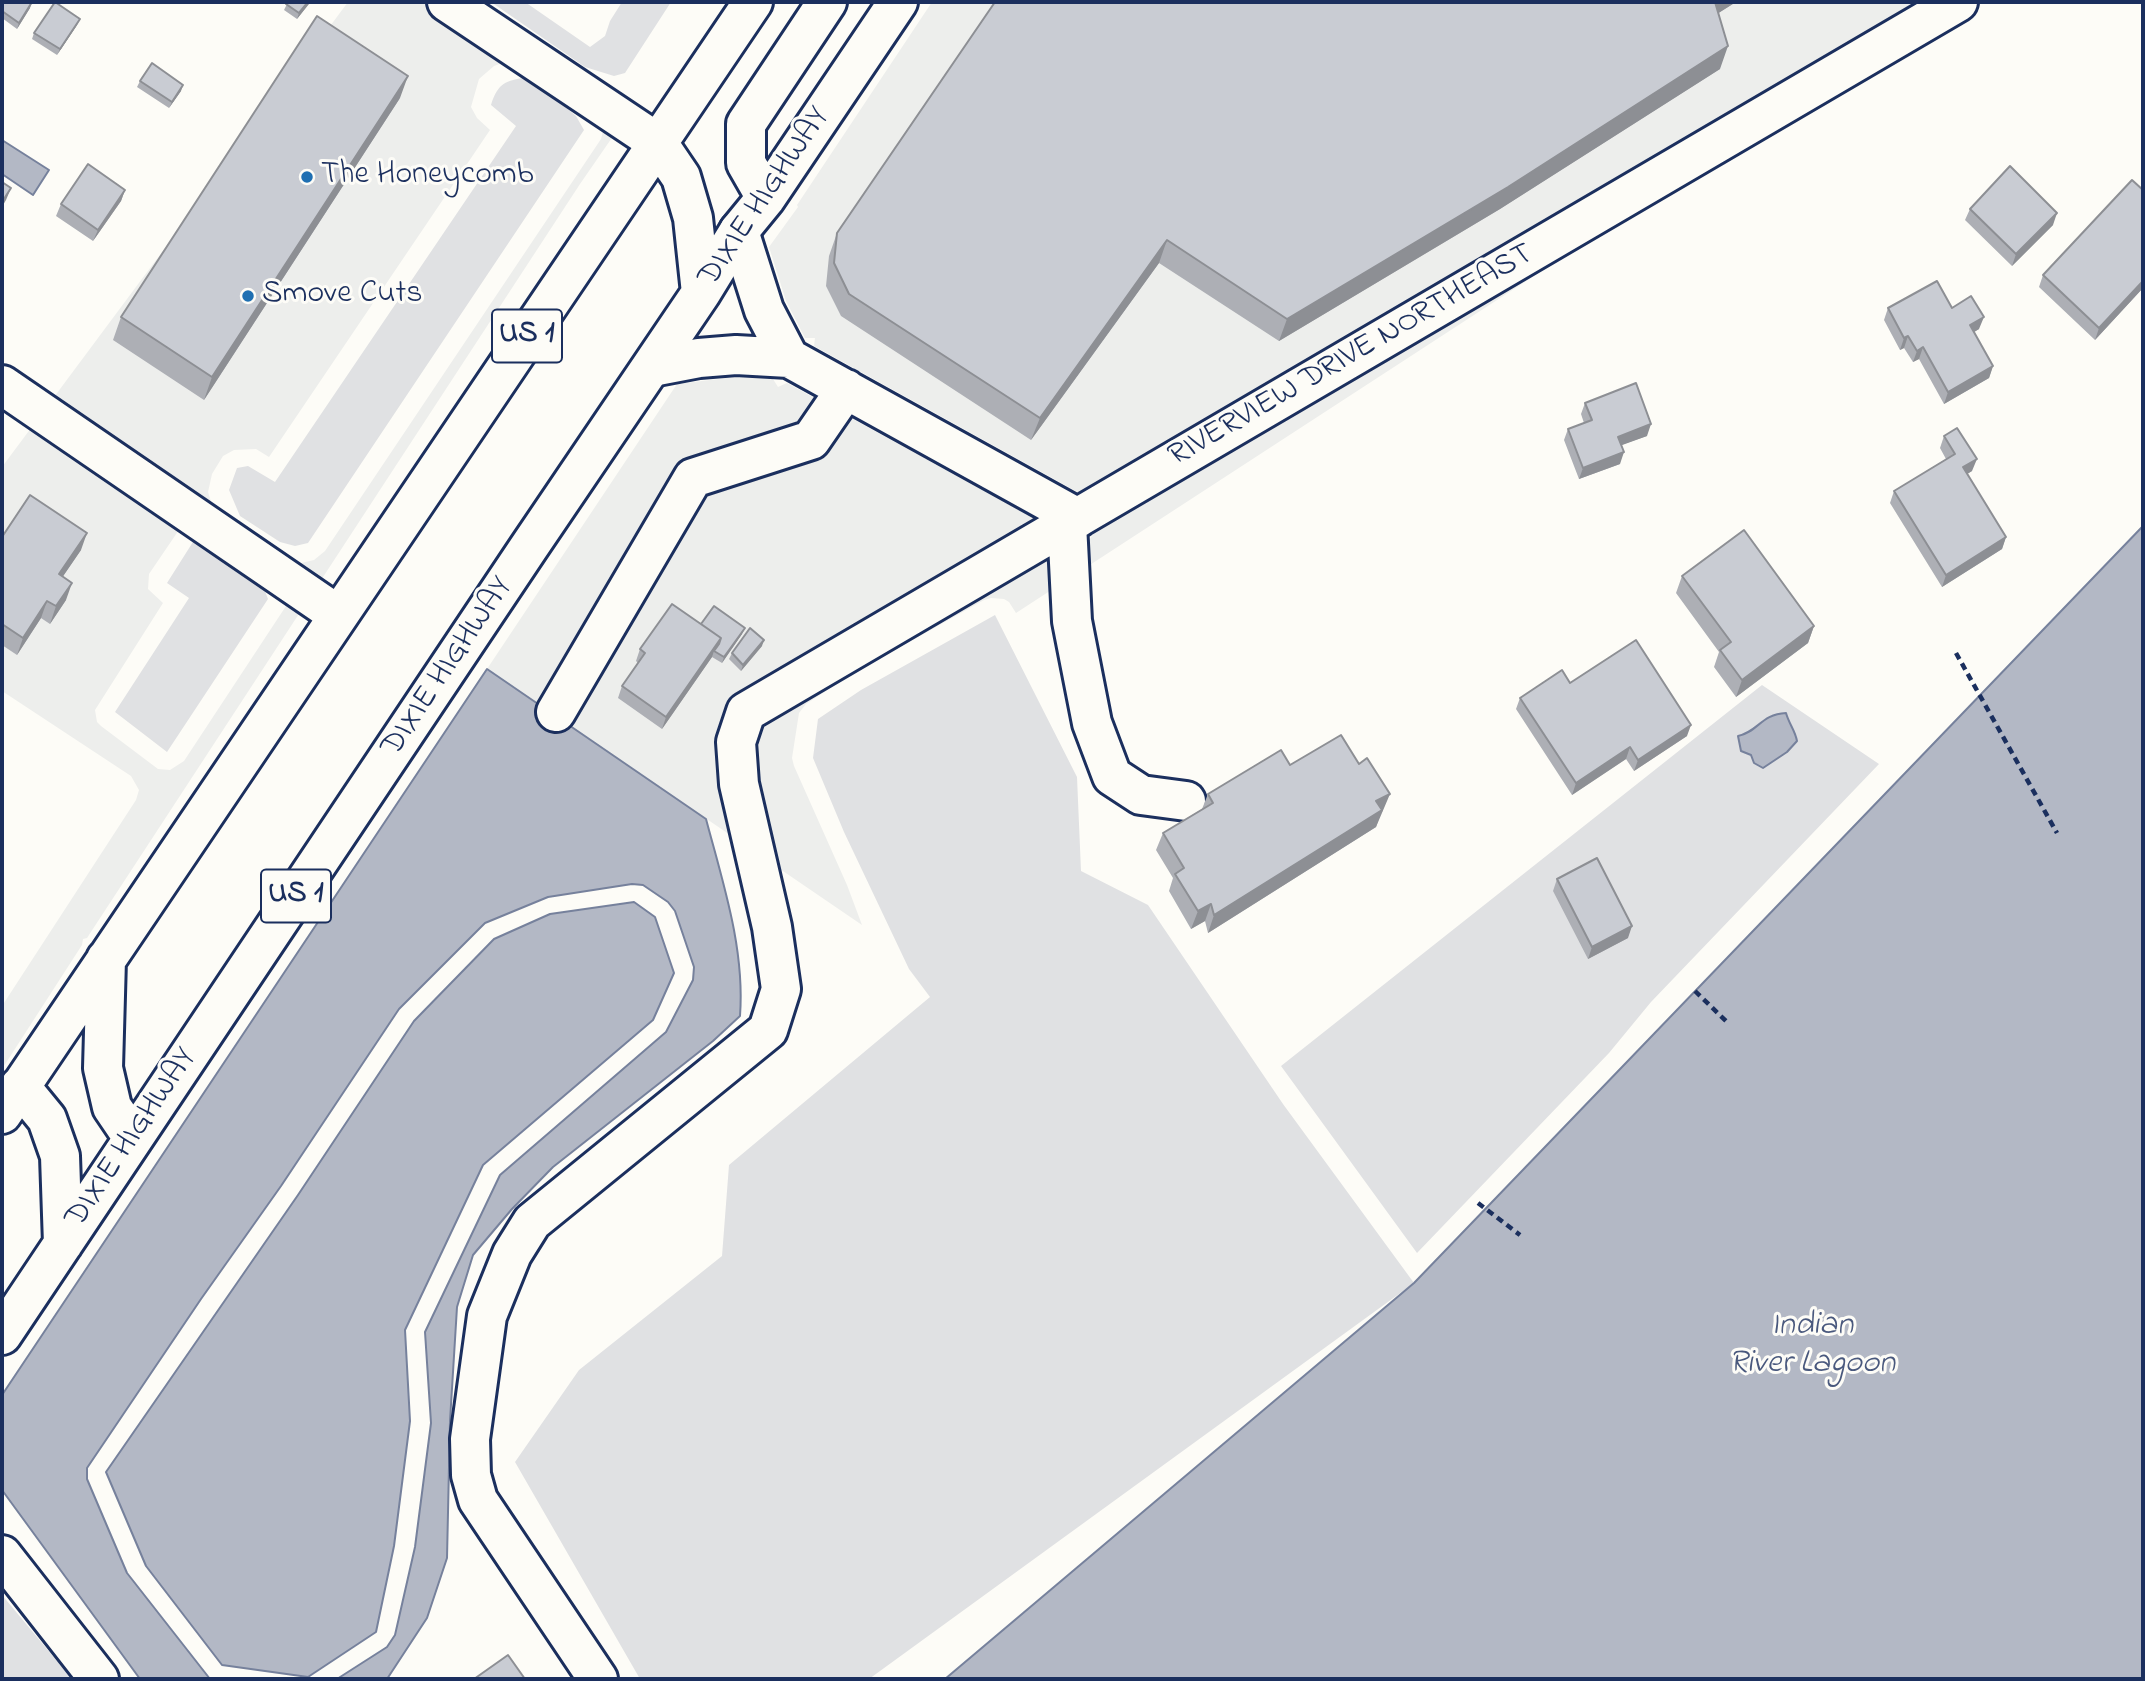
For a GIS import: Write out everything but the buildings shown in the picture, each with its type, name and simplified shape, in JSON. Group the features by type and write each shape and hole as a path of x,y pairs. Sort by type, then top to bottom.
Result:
{"main road":[{"path":"447,2 658,143 681,177 693,218 701,293"},
{"name":"US 1","path":"8,1091 106,959 753,2"},
{"path":"766,198 746,163 746,124 827,2"},
{"name":"DIXIE HIGHWAY","path":"2,1335 652,367 739,231 766,198 898,2"},
{"name":"RIVERVIEW DRIVE NORTHEAST","path":"598,1679 478,1500 471,1475 470,1439 487,1315 512,1254 532,1222 768,1030 781,989 772,927 739,784 736,742 746,712 1958,2"},
{"path":"739,231 764,310 789,358"},
{"path":"652,367 699,358 736,355 789,358 1072,521 1072,621 1092,723 1112,776 1141,795 1186,801"},
{"path":"2,385 338,615"},
{"path":"556,712 693,478 811,440 846,389"},
{"path":"106,959 103,1068 112,1107 134,1138"},
{"path":"8,1091 47,1119 60,1156 63,1244"},
{"path":"2,1555 99,1679"}],"path":[{"path":"1956,653 2057,833"},
{"path":"1695,991 1728,1023"},
{"path":"1478,1203 1520,1235"}],"shaded area":[{"path":"348,2 456,2 606,93 622,92 636,103 580,184 87,938 83,939 82,945 2,1069 2,1006 136,800 139,790 131,776 2,691 2,467","holes":["505,62 604,127 601,139 325,551 314,560 293,565 214,511 208,492 212,474 223,456 234,450 256,449 269,457 490,130 477,118 471,107 479,79 494,66","185,521 288,603 184,761 170,770 158,769 101,726 97,722 95,710 163,603 148,589 149,574"]},
{"path":"491,2 525,2 590,47 605,36 610,21 622,2 671,2 625,73 614,76 585,67"},
{"path":"932,2 1955,2 1016,613 1004,599 984,600 852,674 806,704 799,713 792,758 794,766 862,925 487,669 677,384 735,377 773,379 778,387 787,383 1085,546 1110,510 814,346 815,338 805,338 786,301 769,247"},
{"path":"523,78 534,80 576,116 584,130 308,543 295,546 280,542 240,516 229,490 237,468 248,466 275,482 516,126 491,105 502,86"},
{"path":"198,534 260,578 268,599 167,752 115,712 189,598 167,583"},
{"path":"995,615 1077,777 1081,871 1148,905 1283,1104 1414,1283 869,1679 640,1679 515,1462 579,1370 722,1256 729,1165 930,997 909,969 844,832 813,758 818,719 861,690"},
{"path":"1762,685 1879,764 1651,1002 1609,1053 1417,1253 1281,1066"},
{"path":"2,1595 72,1679 2,1679"}],"water":[{"path":"2,140 49,170 33,195 2,174"},
{"name":"Indian River Lagoon","path":"2143,526 2143,1679 945,1679 1414,1283"},
{"path":"487,669 706,819 736,941 741,991 740,1016 713,1041 553,1167 473,1255 457,1307 450,1421 447,1558 427,1618 387,1679 337,1679 387,1647 395,1635 415,1547 431,1423 425,1332 500,1175 666,1032 693,980 694,967 675,911 668,902 643,885 632,884 548,897 485,923 399,1009 87,1468 87,1479 127,1573 210,1679 140,1679 2,1490 2,1395"},
{"path":"1786,713 1797,741 1787,752 1763,768 1754,763 1751,755 1741,751 1738,736 1771,716"},
{"path":"634,902 655,917 674,973 653,1020 483,1165 405,1330 410,1421 394,1546 376,1632 308,1677 222,1665 146,1566 106,1472 298,1195 414,1021 494,939 550,914"}],"place":[{"name":"The Honeycomb","path":"307,177"},
{"name":"Smove Cuts","path":"248,296"}]}
